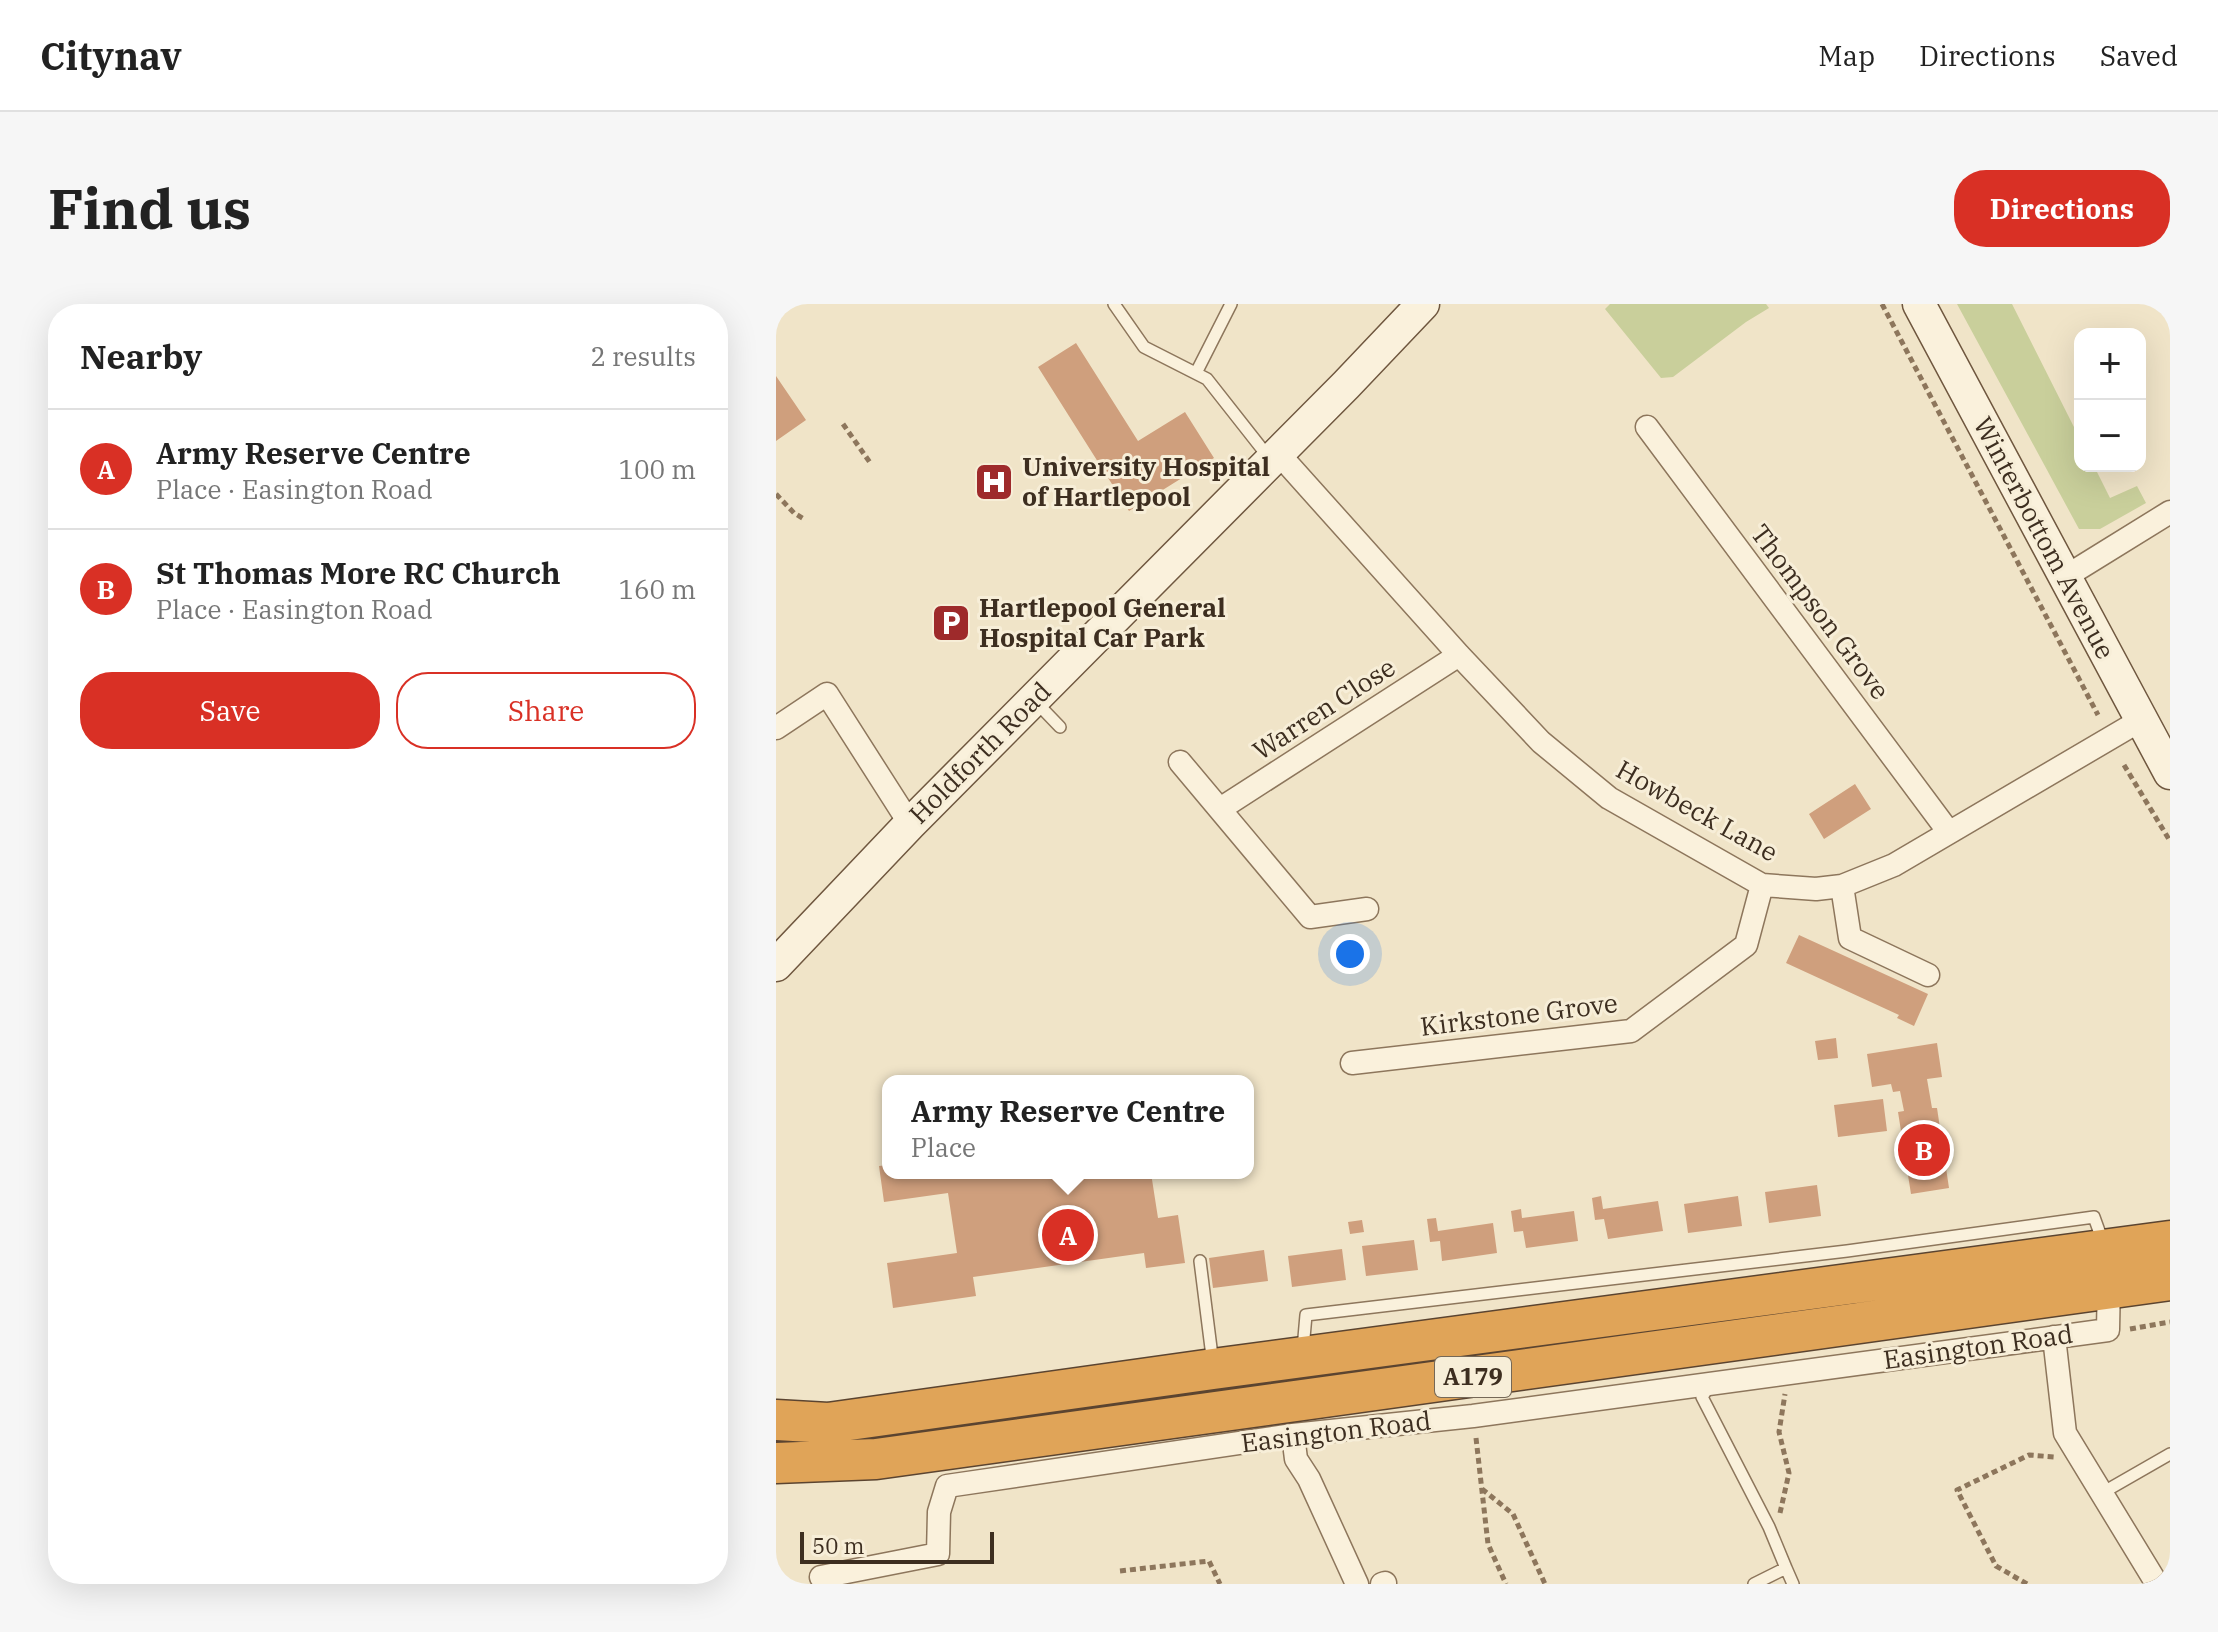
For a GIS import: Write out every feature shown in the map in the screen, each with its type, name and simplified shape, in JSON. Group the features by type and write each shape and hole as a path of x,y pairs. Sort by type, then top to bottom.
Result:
{"highway":[{"name":"Easington Road","path":"776,1463 876,1459 1217,1413 2107,1269 2170,1241"},
{"name":"Easington Road","path":"776,1420 828,1423 1302,1357 2107,1269 2170,1280"},
{"path":"1213,1369 1217,1413"}],"street":[{"name":"Holdforth Road","path":"776,965 910,824 1423,304"},
{"name":"Winterbottom Avenue","path":"1919,304 2170,773"},
{"name":"Thompson Grove","path":"1647,427 1948,831"},
{"name":"Howbeck Lane","path":"1274,456 1541,742 1609,798 1762,885 1816,889 1842,886 1894,865 2141,720"},
{"path":"2065,577 2170,512"},
{"name":"Warren Close","path":"1220,809 1459,655"},
{"path":"776,728 827,694 910,824"},
{"path":"1180,762 1310,917 1367,909"},
{"name":"Kirkstone Grove","path":"1352,1063 1631,1031 1746,945 1762,885"},
{"path":"1842,886 1850,938 1928,975"},
{"name":"Easington Road","path":"821,1577 938,1554 939,1512 947,1486 1293,1435 1473,1416 2108,1330 2107,1269"},
{"path":"2054,1337 2065,1433 2157,1584"},
{"path":"947,1405 958,1469 975,1483"},
{"path":"1293,1435 1296,1459 1309,1479 1357,1584"}],"lane":[{"path":"1114,304 1144,347 1207,379 1274,456"},
{"path":"1196,373 1231,304"},
{"path":"1034,699 1060,727"},
{"path":"1200,1261 1213,1369"},
{"path":"1711,1384 1702,1397 1769,1527 1793,1584"},
{"path":"2102,1493 2170,1454"},
{"path":"1754,1584 1786,1568"}],"path":[{"path":"1882,304 2098,715"},
{"path":"843,424 871,464"},
{"path":"776,494 804,519"},
{"path":"2124,765 2170,841"},
{"path":"1769,1527 1782,1511 1789,1473 1779,1432 1786,1386"},
{"path":"1473,1416 1488,1544 1506,1584"},
{"path":"2027,1584 1996,1566 1957,1490 2029,1455 2078,1458"},
{"path":"1481,1488 1513,1514 1545,1584"},
{"path":"1120,1571 1209,1561 1220,1584"}],"green space":[{"path":"1610,304 1766,304 1769,308 1673,377 1661,378 1605,309"},
{"path":"1957,304 2012,304 2074,427 2074,472 2097,472 2110,498 2137,486 2146,503 2100,529 2079,529"}],"building":[{"path":"1076,343 1138,441 1185,412 1214,458 1129,511 1038,367"},
{"path":"776,376 806,420 776,441"},
{"path":"1855,784 1871,809 1824,839 1809,814"},
{"path":"1799,935 1928,994 1914,1026 1897,1018 1899,1015 1786,963"},
{"path":"1836,1038 1838,1058 1818,1060 1815,1041"},
{"path":"1937,1043 1942,1077 1927,1079 1932,1108 1937,1108 1949,1188 1911,1194 1898,1112 1904,1111 1900,1091 1893,1092 1891,1084 1872,1087 1867,1054"},
{"path":"1883,1099 1887,1131 1838,1137 1834,1105"},
{"path":"879,1166 882,1166 882,1179 1152,1179 1158,1218 1178,1215 1185,1263 1146,1268 1144,1253 973,1277 976,1296 893,1308 887,1263 957,1253 948,1193 884,1202"},
{"path":"1817,1185 1821,1216 1769,1223 1765,1192"},
{"path":"1601,1196 1603,1209 1658,1201 1663,1231 1608,1239 1604,1219 1595,1220 1592,1198"},
{"path":"1738,1196 1742,1226 1688,1233 1684,1204"},
{"path":"1521,1209 1522,1218 1574,1211 1578,1241 1526,1248 1523,1231 1514,1232 1511,1211"},
{"path":"1436,1218 1438,1231 1493,1223 1497,1253 1442,1261 1440,1241 1430,1242 1427,1219"},
{"path":"1362,1220 1364,1232 1350,1234 1348,1222"},
{"path":"1414,1240 1418,1270 1366,1276 1362,1246"},
{"path":"1342,1249 1346,1280 1292,1287 1288,1256"},
{"path":"1264,1250 1268,1281 1213,1288 1209,1258"}],"place":[{"name":"University Hospital of Hartlepool","path":"994,482"},
{"name":"Hartlepool General Hospital Car Park","path":"951,623"},
{"name":"St Thomas More RC Church","path":"1924,1150"},
{"name":"Army Reserve Centre","path":"1068,1235"}]}
